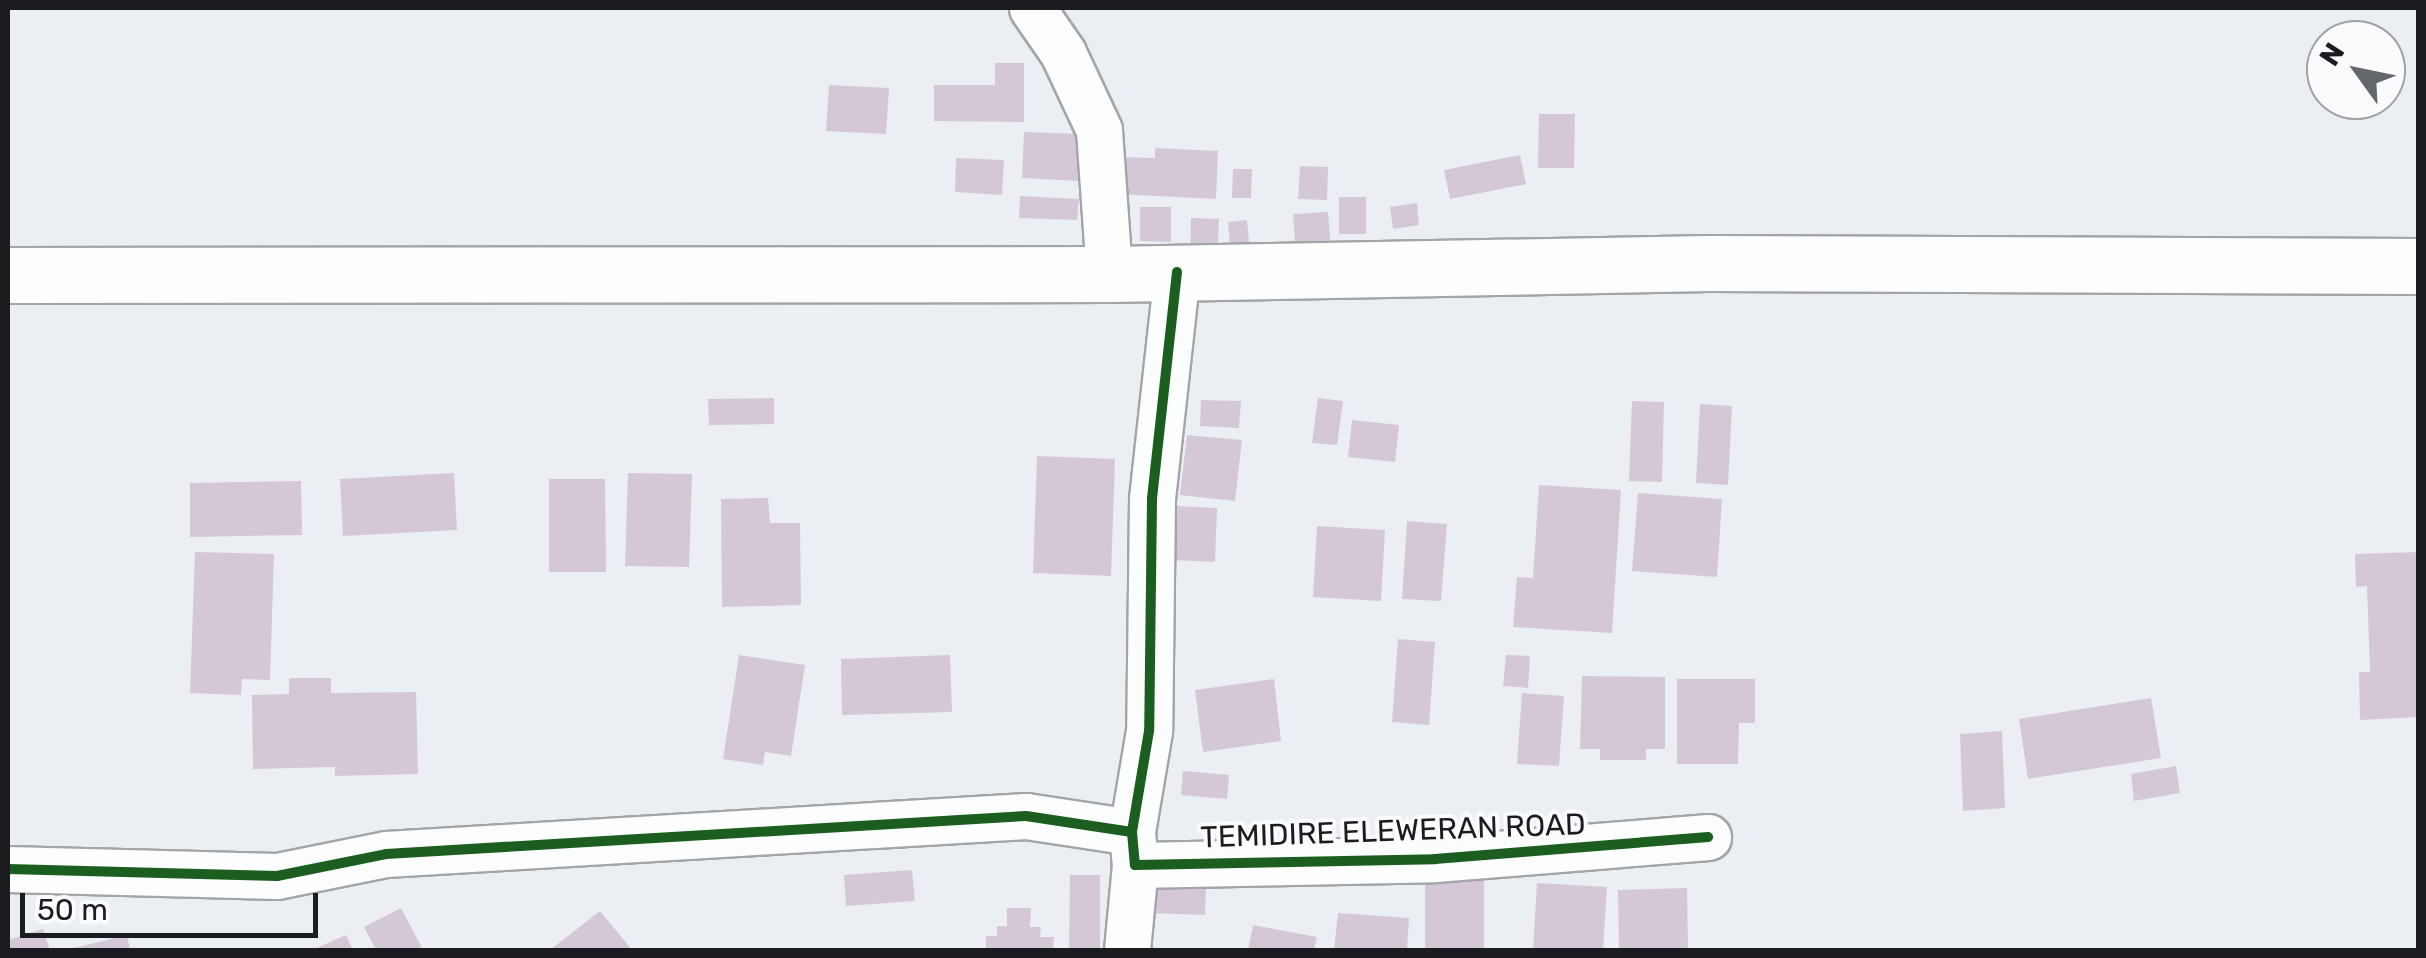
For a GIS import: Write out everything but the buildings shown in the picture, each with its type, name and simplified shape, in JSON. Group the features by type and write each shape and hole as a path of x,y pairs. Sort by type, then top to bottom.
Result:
{"main road":[{"path":"8,275 1109,274 1708,263 2418,266"}],"street":[{"path":"1032,8 1062,53 1098,130 1109,274"},
{"path":"1127,950 1134,849 1149,730 1152,500 1177,272"},
{"name":"TEMIDIRE ELEWERAN ROAD","path":"8,869 277,876 386,854 1026,816 1134,849 1435,860 1708,836"}],"cycle path":[{"path":"1177,272 1152,500 1149,731 1132,832 1135,865 1435,859 1708,837"},
{"path":"8,869 277,876 386,854 1026,816 1132,832"}]}
